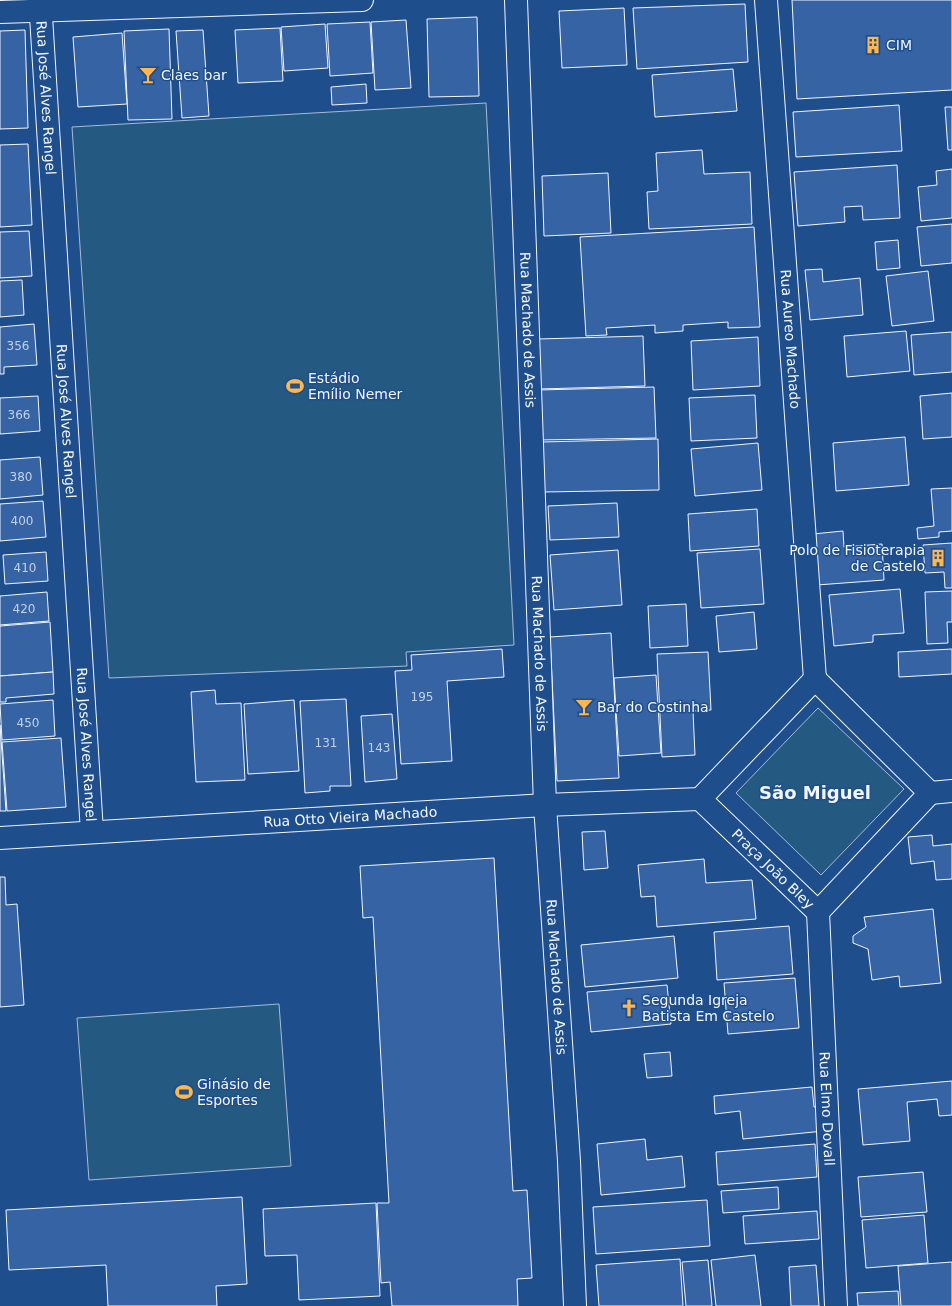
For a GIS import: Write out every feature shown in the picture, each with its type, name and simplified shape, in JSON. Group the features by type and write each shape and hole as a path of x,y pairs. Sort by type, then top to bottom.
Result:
{"street":[{"path":"0,12 41,5 362,0"},
{"name":"Rua Machado de Assis","path":"516,0 545,805 569,1161 575,1306"},
{"name":"Rua Aureo Machado","path":"766,0 815,679"},
{"name":"Rua José Alves Rangel","path":"41,5 92,832"},
{"path":"700,799 815,679 930,793 952,791"},
{"name":"Praça João Bley","path":"700,799 818,912 930,793"},
{"name":"Rua Otto Vieira Machado","path":"0,838 545,805 700,799"},
{"name":"Rua Elmo Dovall","path":"818,912 836,1306"}],"shaded area":[{"name":"Estádio Emílio Nemer","path":"486,103 514,645 406,652 407,666 109,678 72,127"},
{"path":"818,708 904,789 821,875 736,793"},
{"name":"Ginásio de Esportes","path":"279,1004 291,1166 89,1180 77,1018"}],"building":[{"name":"CIM","path":"792,0 952,0 952,90 797,99"},
{"path":"745,4 748,62 637,69 633,8"},
{"path":"624,8 627,65 562,68 559,11"},
{"path":"477,17 479,96 429,97 427,19"},
{"path":"406,20 411,88 375,90 371,22"},
{"path":"370,22 373,73 330,76 327,24"},
{"path":"325,24 328,68 284,71 281,27"},
{"path":"280,28 283,81 238,83 235,30"},
{"name":"Claes bar","path":"169,29 172,119 128,120 124,31"},
{"path":"25,30 28,128 0,129 0,31"},
{"path":"203,30 209,116 182,118 176,31"},
{"path":"122,33 127,104 78,107 73,37"},
{"path":"733,69 737,111 655,117 652,75"},
{"path":"366,84 367,103 332,105 331,87"},
{"path":"899,105 902,151 796,157 793,112"},
{"path":"945,107 952,107 952,150 948,150"},
{"path":"28,144 32,225 0,227 0,145"},
{"path":"702,150 704,174 750,172 752,224 649,229 647,192 658,191 656,153"},
{"path":"897,165 900,218 863,220 862,206 844,207 845,222 798,226 794,172"},
{"path":"952,169 952,218 921,221 918,187 937,185 936,171"},
{"path":"608,173 611,233 544,236 542,176"},
{"path":"952,224 952,263 921,266 917,227"},
{"path":"754,227 760,327 728,328 728,322 683,325 683,331 655,333 655,325 606,328 607,335 586,336 580,237"},
{"path":"29,231 32,276 0,278 0,232"},
{"path":"898,240 900,268 877,270 875,242"},
{"path":"822,269 823,282 860,278 863,315 810,320 805,270"},
{"path":"928,271 934,321 892,326 886,276"},
{"path":"22,280 24,315 0,317 0,281"},
{"path":"34,324 37,365 4,367 4,374 0,374 0,327"},
{"path":"906,331 910,371 847,377 844,336"},
{"path":"952,332 952,372 914,375 911,335"},
{"path":"643,336 645,386 539,389 538,339"},
{"path":"758,337 760,386 693,390 691,341"},
{"path":"654,387 656,438 539,440 538,390"},
{"path":"952,393 952,437 923,439 920,396"},
{"path":"755,395 757,438 691,441 689,398"},
{"path":"38,396 40,431 0,434 0,398"},
{"path":"905,437 909,485 836,491 833,443"},
{"path":"658,439 659,490 543,492 542,442"},
{"path":"758,443 762,490 695,496 691,449"},
{"path":"40,457 43,495 0,499 0,460"},
{"path":"952,488 952,531 939,532 939,537 918,539 917,528 934,526 931,489"},
{"path":"43,501 46,537 0,541 0,504"},
{"path":"617,503 619,537 550,540 548,506"},
{"path":"757,509 759,546 690,551 688,514"},
{"path":"843,531 844,547 882,544 884,580 817,585 813,534"},
{"name":"Polo de Fisioterapia de Castelo","path":"952,543 952,588 945,588 944,572 925,573 923,545"},
{"path":"760,549 764,604 701,608 697,553"},
{"path":"618,550 622,605 554,610 550,555"},
{"path":"46,552 48,581 5,584 3,555"},
{"path":"900,589 904,633 873,635 873,642 834,646 829,595"},
{"path":"952,591 952,622 947,622 948,643 927,644 925,592"},
{"path":"47,592 49,621 0,625 0,596"},
{"path":"686,604 688,646 650,648 648,606"},
{"path":"754,612 757,649 719,652 716,616"},
{"path":"50,622 53,672 0,676 0,626"},
{"name":"Bar do Costinha","path":"611,633 619,778 557,781 550,637"},
{"path":"502,649 504,677 447,681 452,761 401,764 395,671 412,670 411,655"},
{"path":"952,649 952,674 899,677 898,652"},
{"path":"708,652 711,710 693,711 695,755 662,757 657,654"},
{"path":"53,672 54,694 6,698 6,702 0,702 0,676"},
{"path":"656,675 661,753 619,756 614,678"},
{"path":"215,690 216,704 241,703 245,780 196,782 191,692"},
{"path":"346,699 351,786 330,786 330,791 305,793 300,701"},
{"path":"53,700 55,736 2,740 0,704"},
{"path":"294,700 299,771 248,774 244,704"},
{"path":"392,714 397,779 365,782 361,716"},
{"path":"0,725 6,811 0,811"},
{"path":"61,738 66,807 7,811 2,742"},
{"path":"605,831 608,868 584,870 582,832"},
{"path":"932,835 933,846 952,844 952,879 936,880 934,861 911,864 908,837"},
{"path":"494,858 513,1191 527,1190 532,1278 517,1279 518,1306 392,1306 390,1282 381,1283 377,1203 389,1203 373,917 363,918 360,866"},
{"path":"704,859 706,883 752,880 756,919 657,927 655,896 641,897 638,865"},
{"path":"0,877 5,877 6,905 17,904 24,1005 0,1007"},
{"path":"933,909 941,983 900,987 899,976 872,980 868,949 853,943 853,936 866,927 864,917"},
{"path":"789,926 793,974 717,980 714,932"},
{"path":"674,936 678,978 585,987 581,945"},
{"path":"795,978 799,1028 728,1034 724,983"},
{"name":"Segunda Igreja Batista Em Castelo","path":"667,985 671,1024 591,1032 587,992"},
{"path":"670,1052 672,1076 647,1078 644,1054"},
{"path":"952,1081 952,1115 939,1116 937,1099 907,1102 910,1141 863,1145 858,1089"},
{"path":"812,1087 814,1107 822,1107 824,1131 743,1139 740,1111 715,1114 714,1096"},
{"path":"645,1139 647,1160 682,1156 685,1187 601,1195 597,1144"},
{"path":"815,1144 817,1177 718,1185 716,1152"},
{"path":"923,1172 927,1212 861,1217 858,1177"},
{"path":"778,1187 779,1209 723,1213 721,1191"},
{"path":"242,1197 247,1284 216,1286 217,1306 108,1306 106,1265 9,1270 6,1210"},
{"path":"707,1200 710,1246 596,1254 593,1207"},
{"path":"376,1203 380,1296 299,1300 297,1255 265,1256 263,1209"},
{"path":"817,1211 819,1239 745,1244 743,1216"},
{"path":"924,1215 928,1263 866,1268 862,1220"},
{"path":"755,1255 761,1306 716,1306 711,1260"},
{"path":"680,1259 683,1306 599,1306 596,1265"},
{"path":"708,1260 712,1306 686,1306 682,1262"},
{"path":"952,1262 952,1306 901,1306 898,1266"},
{"path":"816,1265 819,1306 791,1306 789,1267"},
{"path":"898,1291 899,1306 858,1306 857,1293"}],"place":[{"name":"CIM","path":"873,45"},
{"name":"Claes bar","path":"148,75"},
{"name":"Estádio Emílio Nemer","path":"295,386"},
{"name":"Polo de Fisioterapia de Castelo","path":"938,558"},
{"name":"Bar do Costinha","path":"584,707"},
{"name":"Segunda Igreja Batista Em Castelo","path":"629,1008"},
{"name":"Ginásio de Esportes","path":"184,1092"}],"district":[{"name":"São Miguel","path":"815,793"}]}
